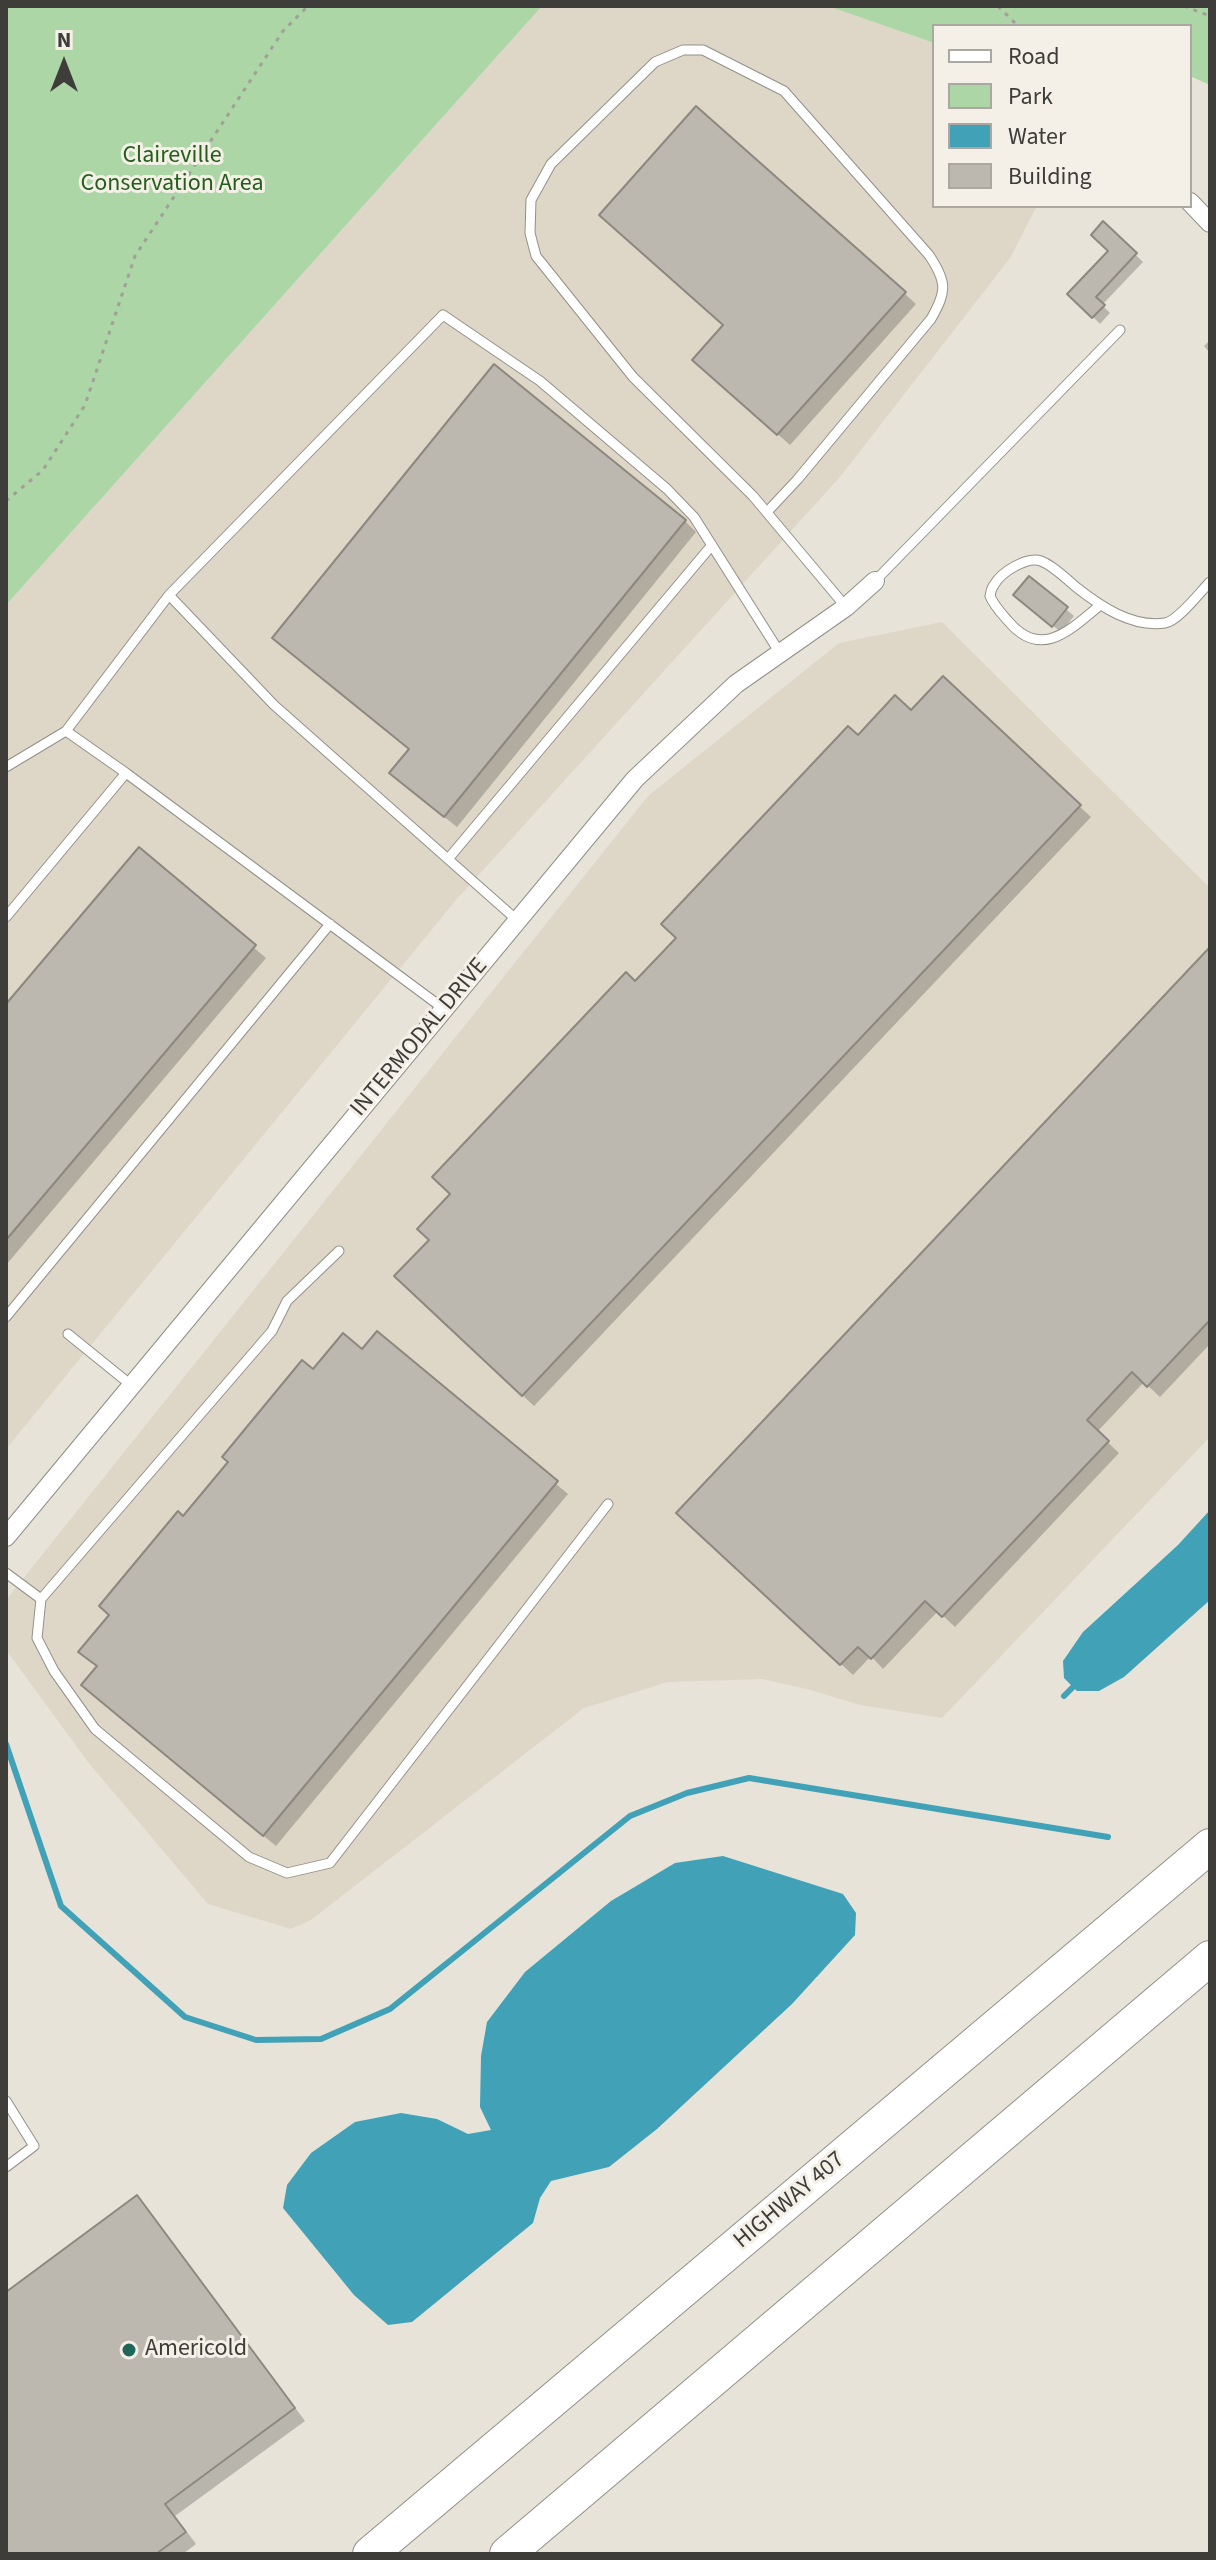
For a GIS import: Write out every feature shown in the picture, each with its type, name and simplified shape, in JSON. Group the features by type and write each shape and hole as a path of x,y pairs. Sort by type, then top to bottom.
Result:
{"highway":[{"name":"HIGHWAY 407","path":"370,2554 1210,1846"},
{"path":"507,2554 1210,1958"}],"street":[{"path":"1192,204 1210,223"},
{"name":"INTERMODAL DRIVE","path":"6,1537 635,779 736,684 846,607 875,581"}],"lane":[{"path":"767,512 931,319 943,298 942,280 929,255 784,91 703,50 683,50 655,62 551,164 531,200 530,233 536,256 633,377 767,512 846,607"},
{"path":"6,767 66,731 169,595 443,315 540,381 667,489 694,517 780,653"},
{"path":"875,581 1120,330"},
{"path":"448,859 712,545"},
{"path":"1099,606 1079,623 1059,634 1035,641 1018,633 990,596 994,584 1032,559 1056,570 1099,606 1138,622 1165,623 1173,621 1210,582"},
{"path":"169,595 274,705 518,921"},
{"path":"66,731 444,1009"},
{"path":"6,917 126,773"},
{"path":"6,1317 330,924"},
{"path":"339,1251 287,1301 272,1331 41,1599 37,1638 54,1671 95,1729 249,1857 287,1873 330,1863 608,1504"},
{"path":"68,1334 131,1385"},
{"path":"6,1573 41,1599"},
{"path":"6,2101 34,2146 6,2167"}],"path":[{"path":"6,501 43,470 85,405 135,256 283,31 308,6"},
{"path":"998,6 1016,24"},
{"path":"1184,6 1210,16"}],"shaded area":[{"path":"542,6 828,6 932,42 932,208 1036,208 1010,258 840,477 456,900 6,1449 6,605"},
{"path":"942,622 1210,888 1210,1437 942,1718 860,1705 762,1679 668,1682 584,1708 311,1920 291,1929 208,1904 88,1762 6,1650 6,1600 648,796 839,643"}],"green space":[{"name":"Claireville Conservation Area","path":"6,6 542,6 6,605"},
{"path":"828,6 1210,6 1210,85 1192,77 1192,24 932,24 932,42"}],"water":[{"path":"1210,1510 1210,1600 1124,1677 1099,1691 1077,1691 1064,1678 1063,1661 1083,1632 1178,1545"},
{"path":"723,1856 843,1894 856,1913 855,1935 792,2004 657,2129 609,2167 551,2181 540,2198 533,2223 412,2322 388,2325 354,2295 283,2208 287,2185 311,2153 355,2122 401,2113 437,2119 468,2134 491,2130 480,2107 481,2056 487,2022 525,1972 611,1901 675,1863"}],"building":[{"path":"696,106 906,292 777,435 692,360 723,325 599,215"},
{"path":"1103,221 1137,253 1096,297 1105,305 1092,318 1067,294 1108,251 1091,235"},
{"path":"494,364 686,520 444,817 389,773 409,749 272,638"},
{"path":"1029,576 1068,607 1052,627 1013,595"},
{"path":"943,676 1081,805 522,1396 394,1276 429,1240 417,1229 450,1194 432,1177 626,972 635,981 676,938 661,924 848,726 858,735 895,695 911,710"},
{"path":"139,847 256,945 6,1240 6,1004"},
{"path":"1210,947 1210,1320 1147,1387 1132,1372 1087,1420 1109,1441 942,1617 925,1601 871,1659 858,1647 840,1665 676,1513"},
{"path":"377,1331 558,1481 263,1836 81,1685 97,1666 78,1652 109,1615 99,1606 178,1511 183,1516 228,1462 222,1457 302,1360 313,1369 343,1333 362,1349"},
{"name":"Americold","path":"137,2195 295,2408 165,2504 186,2532 156,2554 6,2554 6,2292"}],"waterway":[{"path":"1064,1696 1077,1683"},
{"path":"6,1744 61,1906 185,2017 256,2040 321,2039 390,2009 630,1816 687,1793 749,1778 1108,1837"}],"place":[{"name":"Americold","path":"129,2350"}]}
